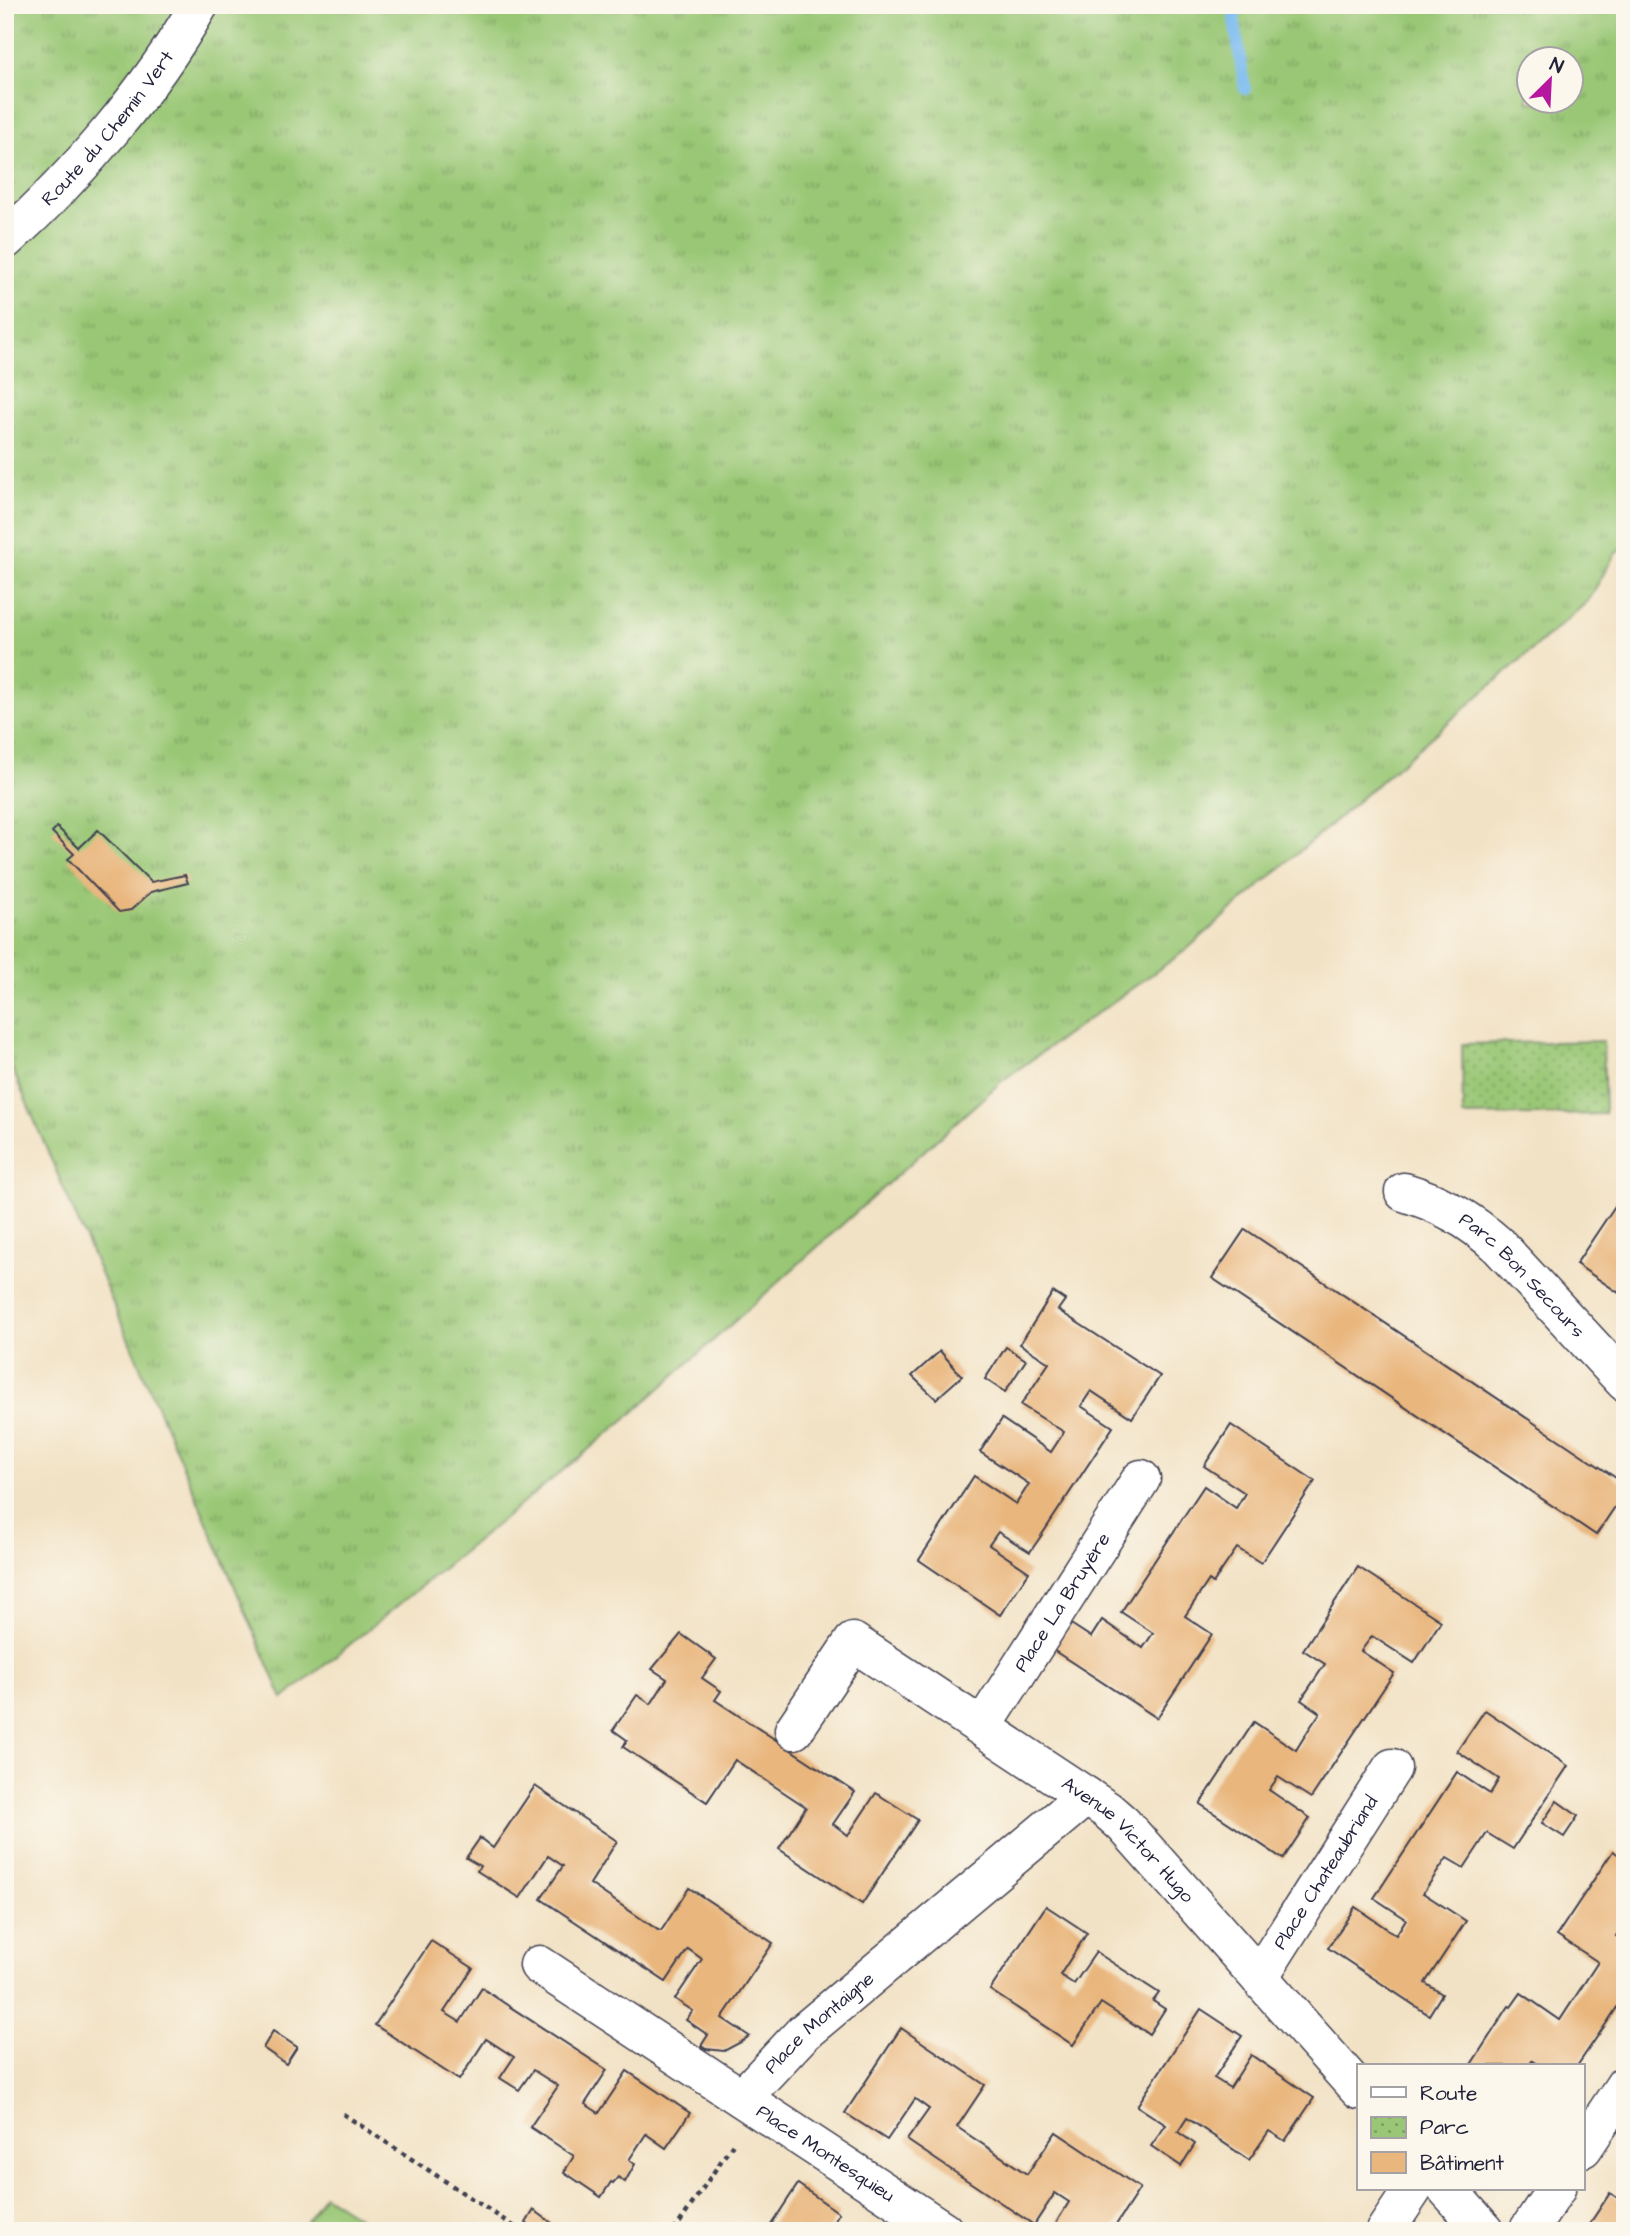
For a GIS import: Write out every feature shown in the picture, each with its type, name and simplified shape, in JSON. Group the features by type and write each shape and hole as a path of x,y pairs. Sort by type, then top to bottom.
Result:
{"street":[{"name":"Route du Chemin Vert","path":"5,240 68,177 125,110 171,49 199,5"},
{"name":"Parc Bon Secours","path":"1404,1192 1441,1205 1462,1216 1499,1246 1625,1382"},
{"name":"Place La Bruyère","path":"983,1726 1141,1479"},
{"name":"Avenue Victor Hugo","path":"794,1730 852,1642 1107,1810 1140,1841 1357,2088"},
{"name":"Place Chateaubriand","path":"1259,1977 1392,1769"},
{"name":"Place Montaigne","path":"750,2103 803,2033 1086,1796"},
{"path":"539,1965 750,2103"},
{"path":"1584,2146 1625,2085"},
{"name":"Place Montesquieu","path":"750,2103 944,2231"},
{"path":"1385,2231 1412,2190"},
{"path":"1448,2190 1485,2231"},
{"path":"1528,2231 1555,2190"}],"path":[{"path":"674,2231 750,2103"},
{"path":"343,2114 521,2231"}],"green space":[{"path":"5,5 1625,5 1625,547 1615,554 1588,601 1186,950 1003,1080 627,1418 283,1699 5,1052"},
{"path":"1603,1041 1605,1114 1463,1116 1462,1044"},
{"path":"324,2195 379,2231 300,2231"}],"building":[{"path":"57,827 79,848 98,830 151,882 185,875 188,883 151,892 131,910 119,912 68,859 74,854 52,832"},
{"path":"1625,1191 1625,1297 1576,1264"},
{"path":"1245,1229 1625,1484 1625,1492 1596,1535 1212,1278"},
{"path":"1053,1292 1065,1300 1058,1310 1160,1376 1132,1418 1091,1391 1081,1406 1113,1427 1039,1539 1030,1552 998,1532 989,1545 1029,1572 1000,1615 919,1560 974,1476 1016,1504 1029,1484 980,1452 1002,1419 1051,1452 1064,1432 1021,1405 1049,1363 1020,1344"},
{"path":"1006,1347 1026,1360 1005,1392 985,1379"},
{"path":"940,1351 962,1376 936,1399 912,1376"},
{"path":"1231,1425 1315,1481 1261,1563 1237,1548 1213,1583 1209,1580 1185,1616 1212,1634 1157,1718 1053,1650 1071,1624 1091,1637 1102,1620 1143,1648 1153,1633 1121,1612 1184,1516 1204,1486 1236,1508 1245,1493 1204,1466"},
{"path":"1358,1567 1441,1621 1414,1663 1372,1636 1361,1651 1394,1673 1311,1798 1278,1777 1269,1790 1310,1818 1283,1859 1200,1804 1254,1722 1296,1750 1320,1713 1301,1700 1325,1664 1303,1650"},
{"path":"681,1634 716,1659 702,1678 721,1691 715,1700 855,1792 833,1824 848,1835 876,1793 918,1820 862,1904 779,1849 806,1807 735,1760 707,1802 623,1747 627,1740 613,1730 637,1695 651,1704 667,1679 652,1669"},
{"path":"1485,1710 1568,1766 1513,1849 1487,1833 1464,1868 1447,1858 1423,1893 1466,1921 1425,1983 1442,1994 1429,2015 1328,1948 1355,1907 1396,1935 1406,1919 1374,1898 1457,1772 1490,1794 1499,1779 1457,1751"},
{"path":"535,1786 617,1841 590,1884 658,1930 661,1931 689,1888 773,1943 722,2018 749,2036 724,2051 701,2046 708,2035 686,2020 693,2011 675,1999 702,1959 688,1949 666,1982 541,1899 563,1866 548,1856 520,1898 477,1871 480,1866 466,1858 480,1838 493,1848"},
{"path":"1557,1801 1578,1816 1564,1837 1542,1823"},
{"path":"1613,1851 1625,1859 1625,1923 1616,1936 1625,1942 1625,1995 1578,2064 1537,2064 1532,2061 1530,2064 1471,2064 1509,2006 1511,2007 1521,1993 1560,2020 1598,1962 1557,1935"},
{"path":"1046,1906 1087,1933 1060,1975 1074,1984 1096,1952 1159,1993 1153,2001 1165,2009 1149,2034 1101,2003 1073,2045 990,1990"},
{"path":"431,1941 473,1968 444,2012 460,2022 482,1988 607,2070 585,2104 599,2113 627,2071 690,2113 666,2148 646,2134 629,2160 635,2164 625,2182 618,2177 601,2197 564,2172 574,2156 530,2127 558,2086 533,2070 519,2090 500,2078 514,2057 486,2039 459,2080 375,2025"},
{"path":"1201,2009 1242,2036 1214,2078 1230,2088 1251,2055 1314,2098 1285,2141 1269,2131 1249,2160 1187,2118 1178,2132 1195,2144 1181,2166 1151,2146 1166,2125 1137,2106"},
{"path":"901,2028 985,2085 957,2127 1027,2174 1056,2132 1140,2188 1112,2231 1051,2231 1069,2202 1055,2193 1034,2225 938,2161 907,2140 929,2109 915,2099 887,2140 845,2113"},
{"path":"273,2031 297,2047 286,2064 263,2048"},
{"path":"798,2184 839,2213 828,2231 767,2231"},
{"path":"1610,2193 1625,2203 1625,2231 1585,2231"},
{"path":"534,2210 556,2226 553,2231 537,2231 526,2223"}],"waterway":[{"path":"1239,5 1234,18 1245,89"}]}
